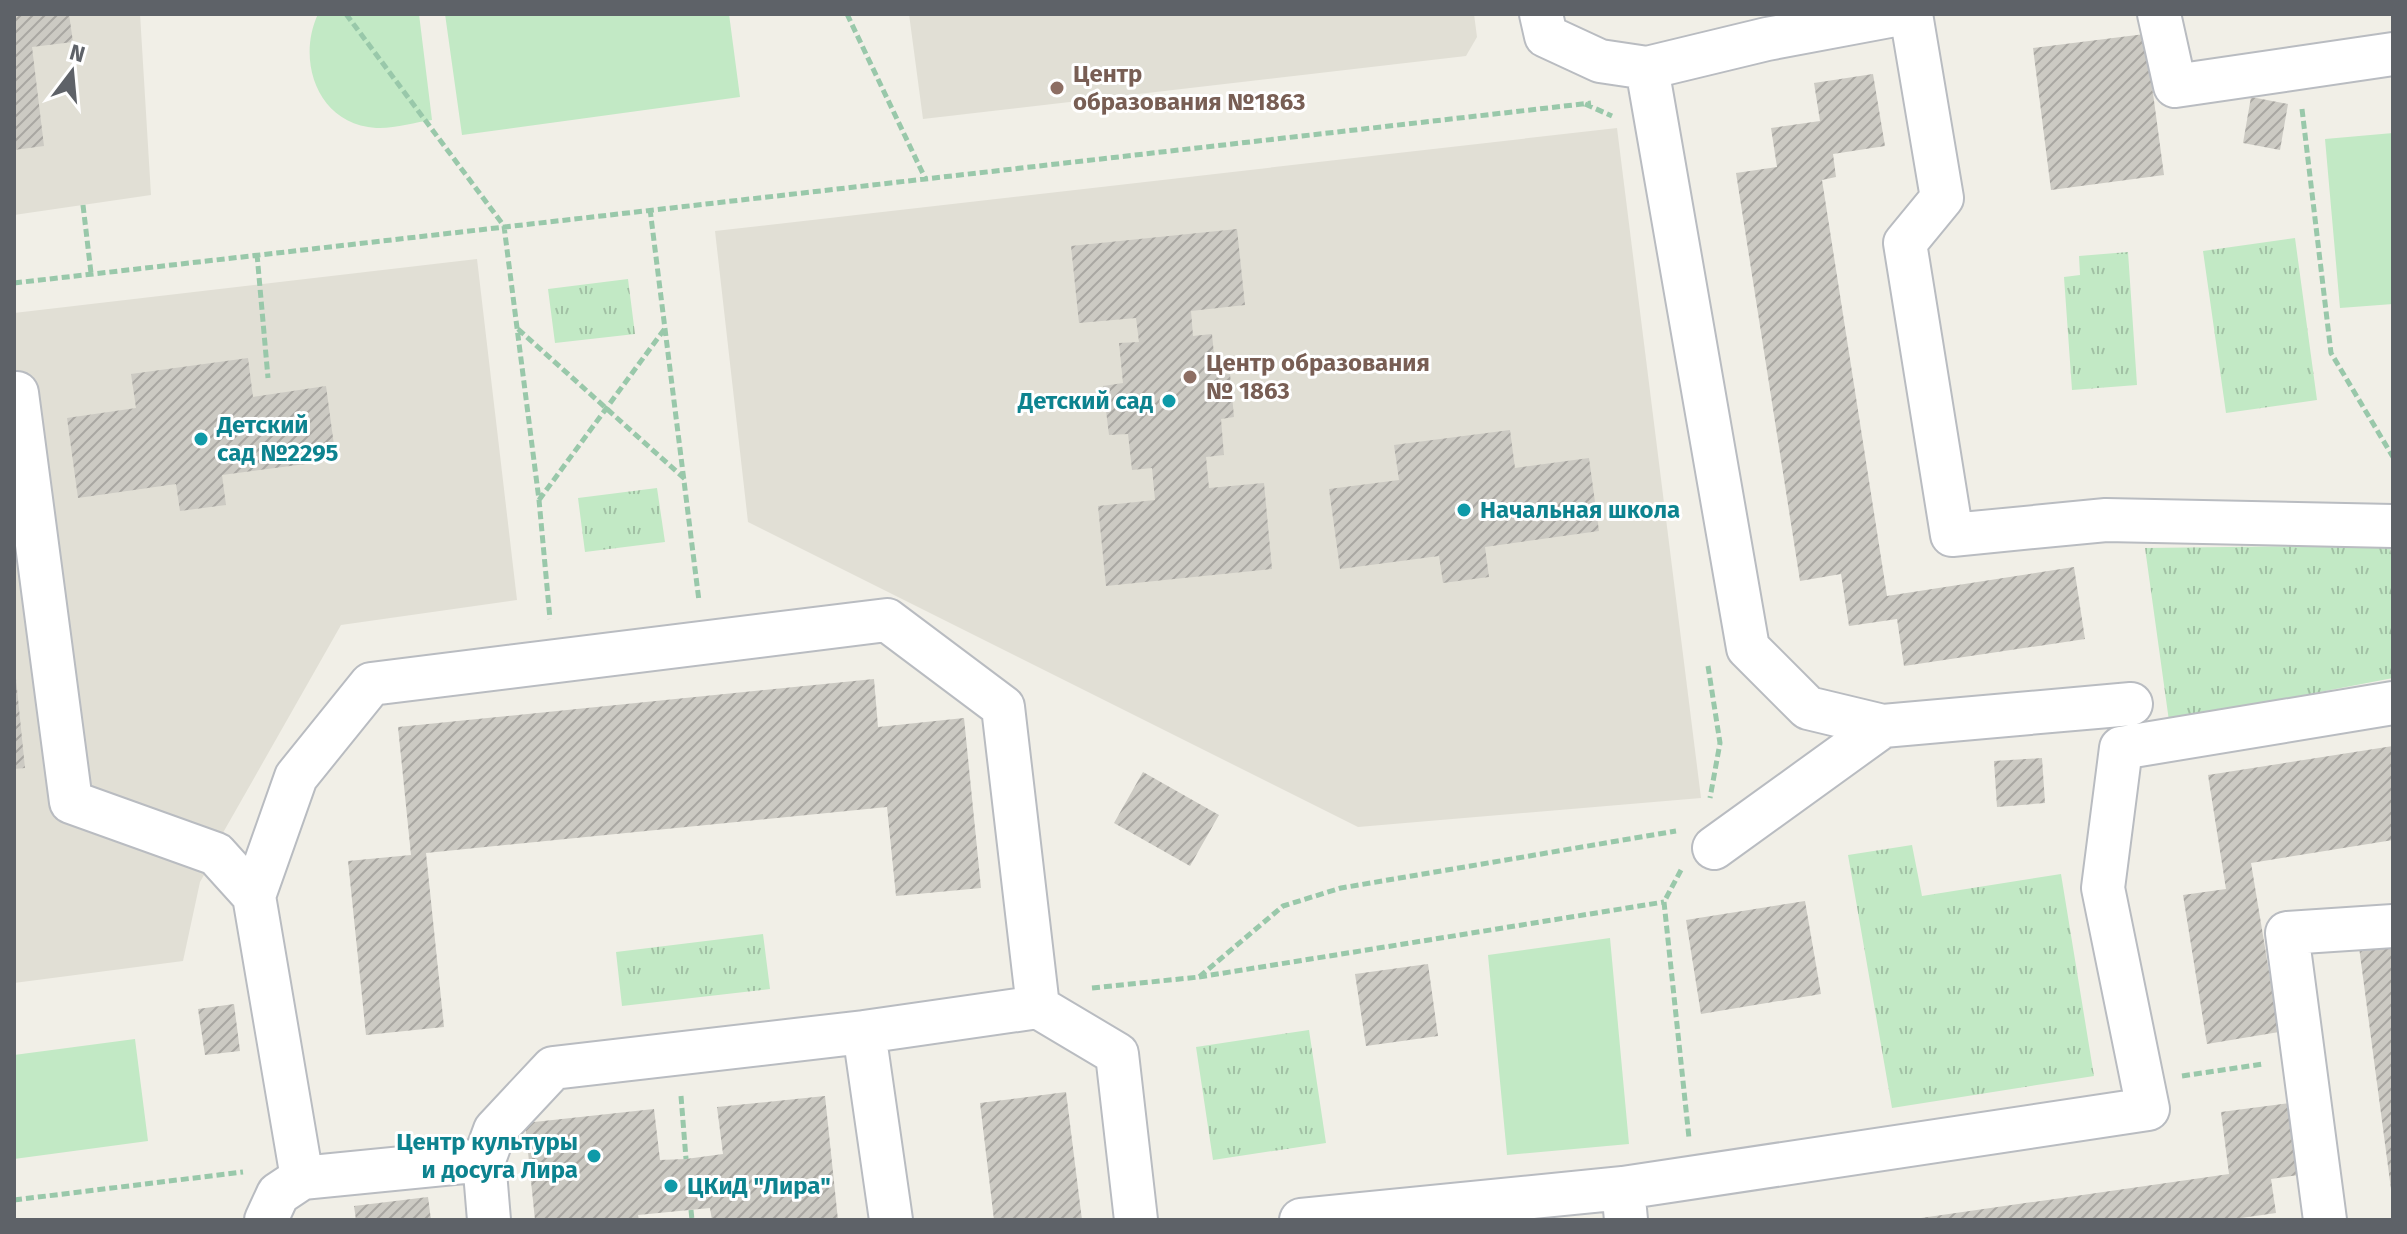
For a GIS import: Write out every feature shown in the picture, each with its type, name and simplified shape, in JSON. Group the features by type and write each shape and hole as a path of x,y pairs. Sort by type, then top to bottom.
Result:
{"lane":[{"path":"1541,14 1546,36 1649,82 1766,26 1900,14"},
{"path":"1911,14 1942,198 1905,243 1952,535 2106,520 2393,526"},
{"path":"2159,14 2175,86 2393,54"},
{"path":"1301,1220 1624,1204 1693,1177 2148,1109 2103,888 2121,748 2118,706 1883,726 1808,708 1748,648 1649,82"},
{"path":"17,393 71,802 216,854 254,896"},
{"path":"301,1172 254,896 296,777 371,684 887,620 1003,707 1037,1001"},
{"path":"2121,748 2393,703"},
{"path":"1701,846 1883,726"},
{"path":"2325,1220 2287,933 2393,926"},
{"path":"489,1220 484,1160 495,1130 553,1068 864,1032 1037,1001 1117,1054 1136,1220"},
{"path":"864,1032 891,1220"},
{"path":"266,1220 278,1194 301,1172 484,1160"}],"path":[{"path":"346,14 504,226 539,500 553,660"},
{"path":"847,14 925,178"},
{"path":"2297,68 2331,353 2393,457"},
{"path":"14,283 1584,104 1649,82"},
{"path":"1584,104 1613,116"},
{"path":"83,205 91,273"},
{"path":"650,209 704,642"},
{"path":"257,254 268,378"},
{"path":"539,500 666,326"},
{"path":"517,328 686,480"},
{"path":"1693,1177 1664,902 1701,846 1720,743 1708,665"},
{"path":"1199,977 1283,906 1341,888 1701,846"},
{"path":"1037,1001 1664,902"},
{"path":"678,1053 686,1159"},
{"path":"2143,1082 2303,1058"},
{"path":"14,1200 301,1172"},
{"path":"691,1210 692,1220"}],"shaded area":[{"path":"14,14 140,14 151,195 14,215"},
{"name":"Центр образования №1863","path":"909,14 1474,14 1477,37 1466,56 923,119"},
{"name":"Центр образования № 1863","path":"1617,128 1701,798 1358,827 748,522 715,231"},
{"path":"477,259 517,600 341,625 220,838 216,854 200,882 183,961 14,983 14,313"}],"green space":[{"path":"318,14 419,14 432,120 376,128 339,116 326,103 311,70 312,32"},
{"path":"445,14 729,14 740,97 462,135"},
{"path":"2393,133 2393,304 2340,308 2325,139"},
{"path":"2295,238 2317,400 2226,413 2203,251"},
{"path":"2128,252 2137,385 2072,390 2064,277 2080,275 2079,256"},
{"path":"628,279 635,334 555,343 548,289"},
{"path":"657,488 665,542 585,552 578,498"},
{"path":"2390,545 2393,678 2169,721 2145,548"},
{"path":"1912,845 1922,896 2061,874 2094,1076 1892,1108 1848,855"},
{"path":"763,934 770,989 622,1006 616,952"},
{"path":"1610,938 1629,1144 1507,1155 1488,955"},
{"path":"1309,1030 1326,1143 1213,1160 1196,1047"},
{"path":"135,1039 148,1141 14,1159 14,1055"}],"building":[{"path":"14,14 69,14 73,42 32,47 44,146 14,150"},
{"path":"2145,34 2164,175 2051,190 2033,48"},
{"path":"1873,74 1885,146 1833,154 1836,177 1822,180 1887,596 2074,567 2085,639 1904,666 1897,619 1849,626 1841,574 1800,581 1736,173 1777,167 1771,128 1820,121 1814,83"},
{"path":"2251,97 2288,104 2280,150 2243,143"},
{"name":"Детский сад","path":"1237,229 1245,305 1191,311 1193,336 1212,334 1216,375 1230,374 1234,417 1221,419 1224,455 1206,457 1209,488 1264,483 1272,569 1106,586 1098,506 1155,500 1152,468 1132,470 1128,434 1109,435 1103,386 1123,383 1119,343 1139,342 1136,318 1079,323 1071,246"},
{"name":"Детский сад №2295","path":"248,358 253,397 326,386 336,460 222,475 226,505 180,511 176,484 78,498 67,418 136,408 131,374"},
{"name":"Начальная школа","path":"1510,430 1515,468 1589,458 1599,531 1485,547 1489,577 1443,583 1439,556 1340,569 1329,489 1399,480 1394,445"},
{"path":"874,679 878,727 964,718 981,888 896,896 887,807 426,853 444,1027 366,1035 348,861 411,855 398,727"},
{"path":"14,680 25,768 14,769"},
{"path":"2393,746 2393,840 2251,863 2279,1032 2207,1044 2183,895 2226,889 2208,775"},
{"path":"2042,758 2045,803 1997,807 1994,761"},
{"path":"1143,772 1219,815 1190,866 1114,823"},
{"path":"1805,901 1821,994 1701,1014 1686,920"},
{"path":"2393,943 2393,1189 2391,1189 2359,947"},
{"path":"1428,964 1438,1036 1366,1046 1355,974"},
{"path":"234,1004 240,1051 205,1055 198,1009"},
{"path":"1066,1092 1082,1220 994,1220 980,1103"},
{"name":"Центр культуры и досуга Лира","path":"825,1096 838,1220 712,1220 710,1208 638,1215 639,1220 535,1220 525,1123 654,1109 660,1160 686,1159 723,1154 717,1107"},
{"path":"2289,1103 2299,1175 2271,1179 2276,1213 2227,1220 1907,1220 2229,1174 2221,1112"},
{"path":"428,1197 431,1220 356,1220 354,1206"}],"place":[{"name":"Центр образования №1863","path":"1057,88"},
{"name":"Центр образования № 1863","path":"1190,377"},
{"name":"Детский сад","path":"1169,401"},
{"name":"Детский сад №2295","path":"201,439"},
{"name":"Начальная школа","path":"1464,510"},
{"name":"Центр культуры и досуга Лира","path":"594,1156"},
{"name":"ЦКиД \"Лира\"","path":"671,1186"}]}
